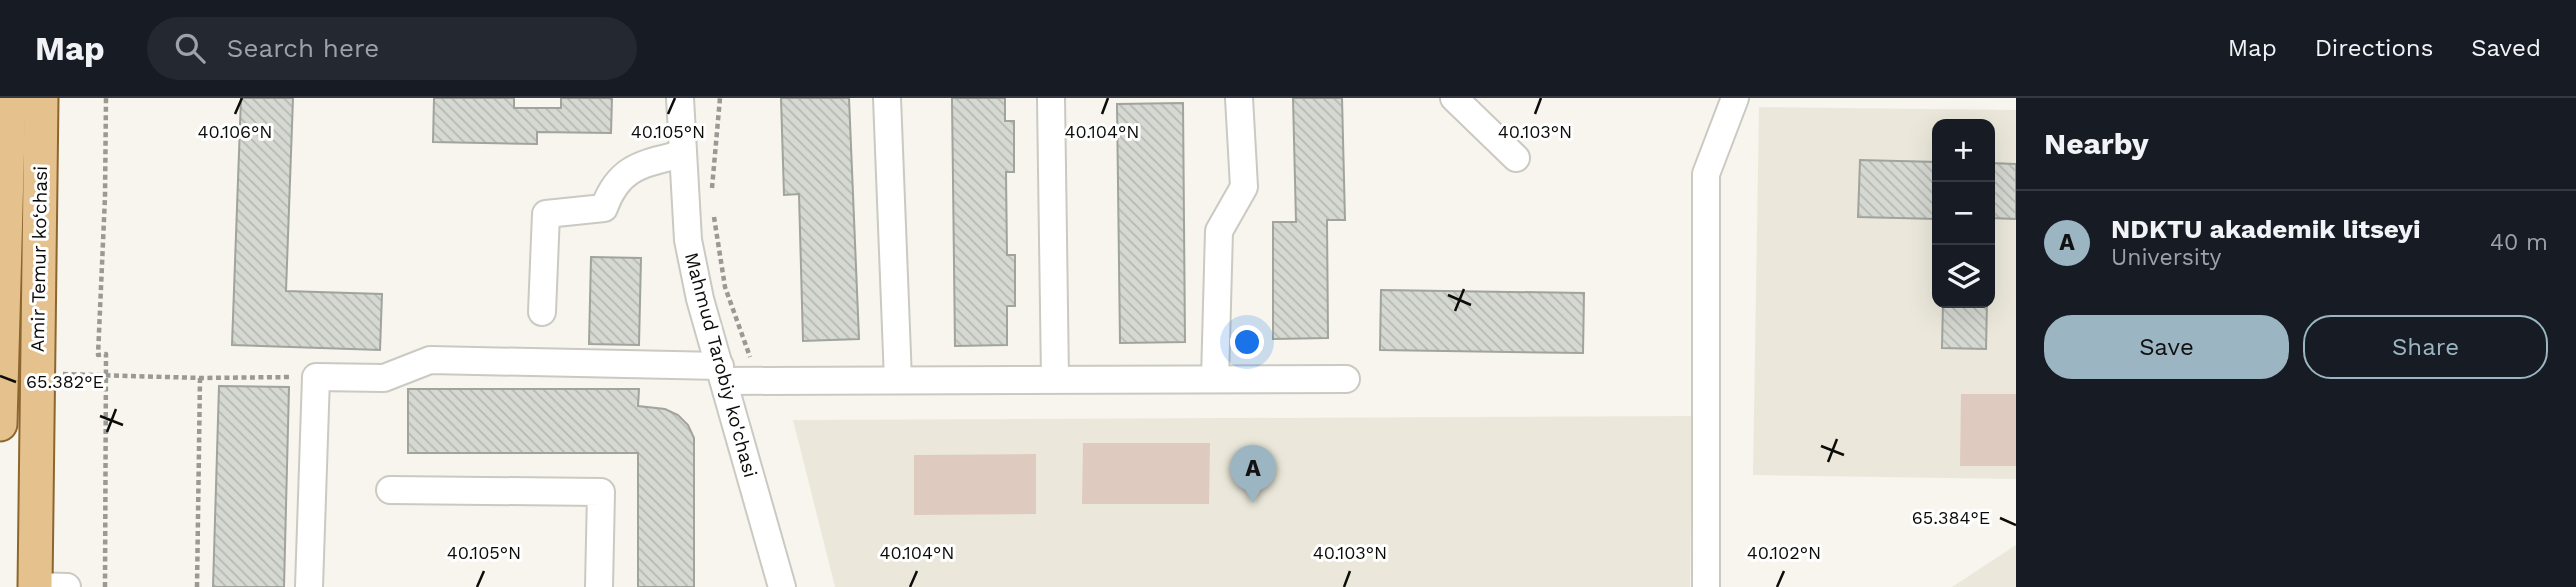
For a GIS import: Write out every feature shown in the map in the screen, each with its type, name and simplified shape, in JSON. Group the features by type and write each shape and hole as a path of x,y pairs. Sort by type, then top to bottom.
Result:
{"main road":[{"name":"Amir Temur ko‘chasi","path":"0,424 9,98"},
{"name":"Amir Temur ko‘chasi","path":"41,98 37,373 46,587"}],"street":[{"name":"Mahmud Tarobiy ko'chasi","path":"680,98 688,240 700,299 782,587"},
{"path":"887,98 898,380"},
{"path":"1051,98 1055,379"},
{"path":"1215,379 1219,231 1244,187 1239,98"},
{"path":"1454,98 1516,158"},
{"path":"1706,587 1706,174 1735,98"},
{"path":"542,312 546,214 604,208 611,188 637,165 682,154"},
{"path":"309,587 316,377 384,378 430,360 722,373 759,381 1346,379"},
{"path":"390,490 601,492 599,587"}],"path":[{"path":"105,587 106,354 98,355 106,98"},
{"path":"711,200 720,98"},
{"path":"713,212 725,287 759,381"},
{"path":"37,373 200,378 316,377"},
{"path":"197,587 200,378"}],"shaded area":[{"path":"1759,107 2016,110 2016,479 1753,475"},
{"path":"1961,394 2016,394 2016,466 1960,466"},
{"path":"1692,416 1690,587 835,587 793,420"},
{"path":"1083,443 1210,443 1209,504 1082,504"},
{"path":"1036,454 1036,514 914,515 914,455"},
{"path":"2016,545 2016,587 1952,587"}],"building":[{"path":"241,98 293,98 286,291 382,294 380,350 232,345"},
{"path":"434,98 514,98 514,108 561,108 561,98 612,98 611,133 537,132 537,144 433,142"},
{"path":"781,98 849,98 859,339 803,341 799,194 784,195"},
{"path":"952,98 1005,98 1005,121 1014,121 1014,172 1006,172 1007,255 1015,255 1015,306 1007,306 1007,345 955,346"},
{"path":"1293,98 1342,98 1345,220 1327,220 1328,338 1273,339 1273,222 1296,222"},
{"path":"1183,103 1185,342 1120,343 1117,104"},
{"path":"1860,160 1932,162 1932,219 1858,217"},
{"path":"1995,163 2016,164 2016,219 1995,218"},
{"path":"591,257 641,258 639,345 589,344"},
{"path":"1381,290 1584,293 1583,353 1380,350"},
{"path":"1943,308 1987,308 1986,349 1942,348"},
{"path":"219,386 289,387 284,587 213,587"},
{"path":"408,389 639,389 638,406 665,409 678,415 688,425 694,438 694,587 638,587 638,453 408,453"}],"place":[{"name":"NDKTU akademik litseyi","path":"1253,503"}]}
